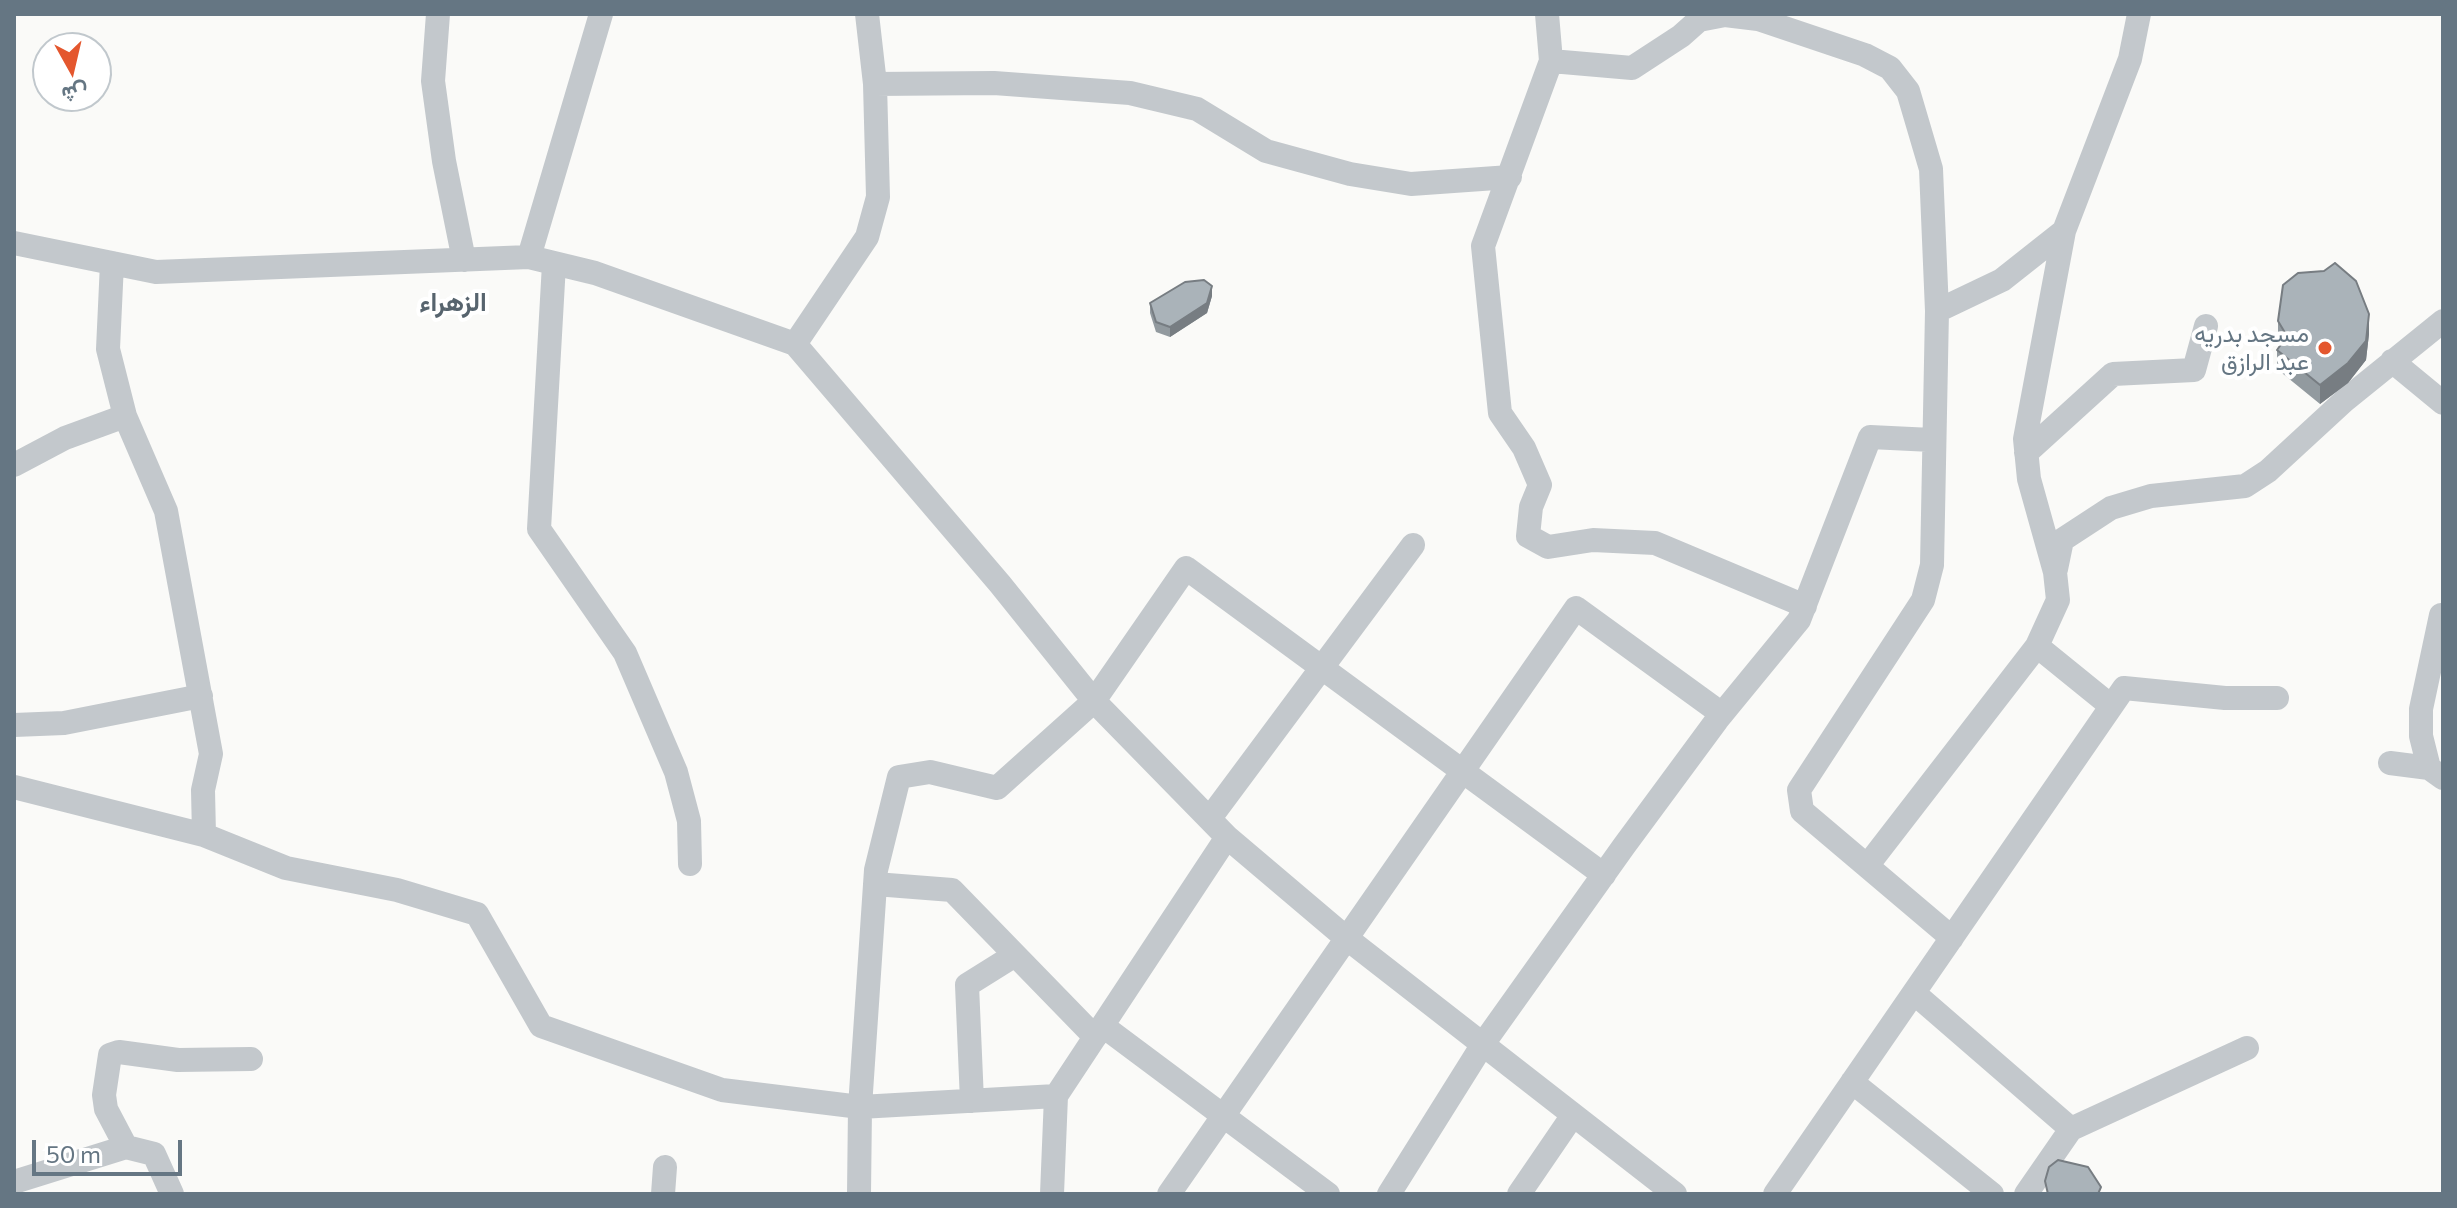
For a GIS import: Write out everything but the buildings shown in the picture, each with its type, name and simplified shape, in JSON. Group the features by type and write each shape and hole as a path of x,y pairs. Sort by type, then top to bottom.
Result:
{"street":[{"path":"438,14 433,81 444,161 464,260"},
{"path":"529,257 601,14"},
{"path":"795,344 867,237 878,197 875,84 867,14"},
{"path":"1547,14 1551,61 1483,246 1500,413 1524,448 1540,485 1531,507 1528,536 1548,547 1593,540 1655,543 1805,606"},
{"path":"1867,866 2037,646 2058,600 2055,572 2029,479 2025,439 2064,231 2130,59 2139,14"},
{"path":"1551,61 1632,68 1681,36 1699,20 1725,15 1758,19 1865,55 1890,68 1908,91 1931,169 1937,311 1932,440 1932,565 1923,600 1799,790 1802,811 1952,938"},
{"path":"875,84 994,83 1130,93 1197,109 1266,151 1350,174 1411,184 1510,177"},
{"path":"1937,311 2002,280 2064,231"},
{"path":"14,243 156,272 529,257 595,273 795,344 1000,584 1094,701 1227,837 1345,937 1573,1115 1659,1189"},
{"path":"112,263 108,349 125,416 166,511 211,754 203,790 204,835"},
{"path":"554,264 539,529 625,653 676,772 689,821 690,864"},
{"path":"2055,572 2062,540 2111,508 2151,496 2245,486 2268,471 2392,361 2443,321"},
{"path":"2026,453 2113,374 2194,370 2206,326"},
{"path":"2392,361 2443,403"},
{"path":"14,465 65,438 125,416"},
{"path":"1389,1194 1483,1044 1722,714 1799,620 1870,437 1932,440"},
{"path":"1210,818 1413,545"},
{"path":"859,1194 860,1107 875,884 899,777 930,772 997,788 1094,701 1186,568 1604,875"},
{"path":"1169,1194 1576,608 1722,714"},
{"path":"2436,773 2421,736 2421,709 2441,615"},
{"path":"2037,646 2111,706"},
{"path":"1775,1194 2124,688 2225,698 2277,698"},
{"path":"14,725 64,723 201,696"},
{"path":"2390,763 2436,773"},
{"path":"14,787 204,835 286,868 397,890 477,914 541,1026 722,1090 860,1107 1056,1096"},
{"path":"1052,1194 1056,1096 1227,837"},
{"path":"875,884 952,890 1015,955 1099,1032 1223,1116 1328,1194"},
{"path":"972,1101 967,985 1015,955"},
{"path":"1914,993 2071,1129"},
{"path":"2026,1194 2071,1129 2247,1048"},
{"path":"126,1147 106,1109 104,1095 110,1055 119,1052 178,1060 251,1059"},
{"path":"1852,1082 1992,1194"},
{"path":"1519,1194 1573,1115"},
{"path":"14,1182 126,1147 154,1154 172,1194"},
{"path":"663,1194 665,1167"}],"place":[{"name":"مسجد بدريه عبد الرازق","path":"2325,348"}],"district":[{"name":"الزهراء","path":"453,302"}]}
